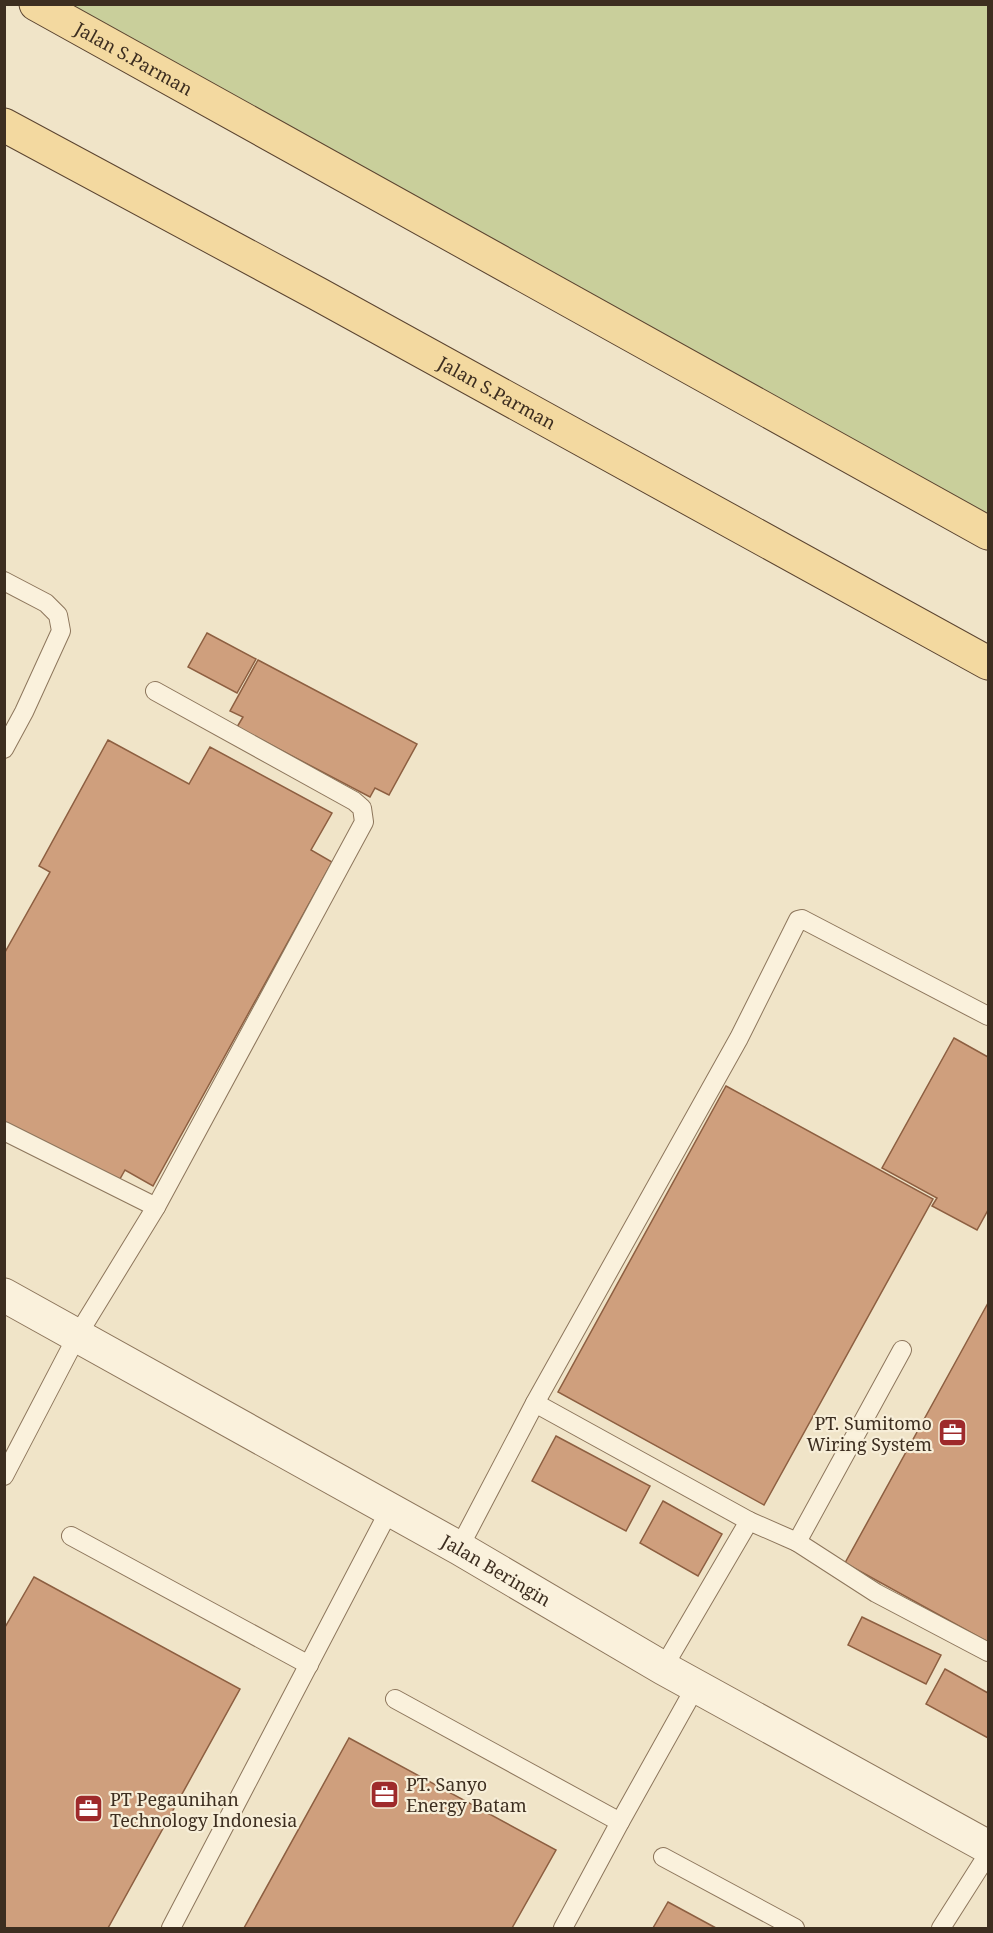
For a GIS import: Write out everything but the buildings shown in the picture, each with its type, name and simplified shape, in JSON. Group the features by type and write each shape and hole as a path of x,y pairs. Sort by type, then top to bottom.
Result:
{"main road":[{"name":"Jalan S.Parman","path":"36,4 988,533"},
{"name":"Jalan S.Parman","path":"4,125 318,294 988,663"}],"street":[{"name":"Jalan Beringin","path":"4,1295 459,1548 663,1668 988,1847"}],"lane":[{"path":"4,581 46,603 58,615 62,631 24,712 4,748"},
{"path":"4,1476 77,1336 156,1207 364,822 362,808 354,801 155,691"},
{"path":"459,1548 535,1403 739,1038 798,920 802,919 988,1016"},
{"path":"4,1131 156,1207"},
{"path":"797,1542 902,1350"},
{"path":"535,1403 749,1521 797,1542 876,1593 988,1652"},
{"path":"171,1929 390,1509"},
{"path":"663,1668 749,1521"},
{"path":"71,1536 309,1665"},
{"path":"563,1929 696,1686"},
{"path":"395,1699 620,1822"},
{"path":"941,1929 988,1854"},
{"path":"663,1857 795,1929"}],"green space":[{"path":"36,5 988,5 988,533"}],"place":[{"name":"PT. Sumitomo Wiring System","path":"953,1433"},
{"name":"PT. Sanyo Energy Batam","path":"385,1794"},
{"name":"PT Pegaunihan Technology Indonesia","path":"89,1809"}]}
